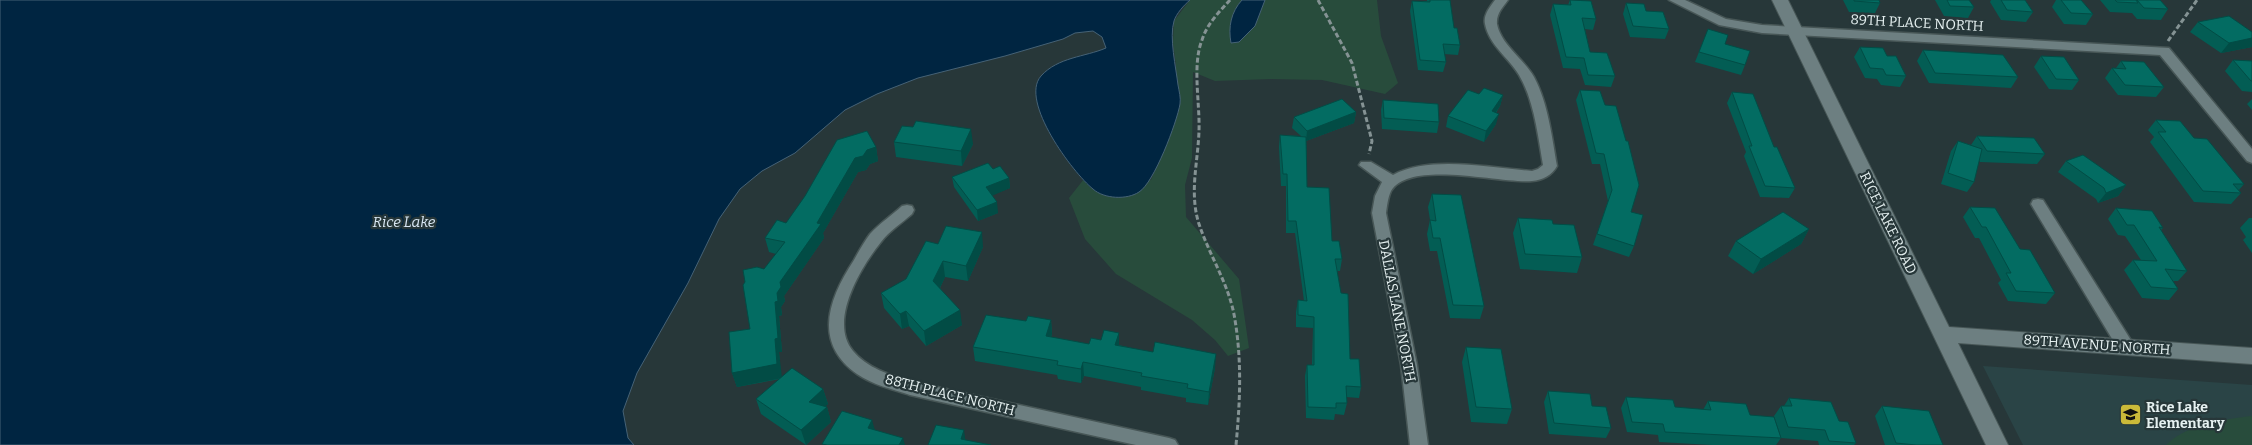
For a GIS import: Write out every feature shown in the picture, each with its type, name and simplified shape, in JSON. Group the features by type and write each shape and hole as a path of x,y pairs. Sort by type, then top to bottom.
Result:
{"street":[{"path":"1366,165 1392,181 1422,171 1434,170 1532,176 1543,173 1550,166 1549,155 1529,80 1520,65 1494,32 1491,22 1493,13 1502,0"},
{"name":"89TH PLACE NORTH","path":"1675,0 1723,22 1743,27 2164,51"},
{"name":"RICE LAKE ROAD","path":"1780,0 1997,445"},
{"path":"2164,51 2252,158"},
{"name":"DALLAS LANE NORTH","path":"1392,181 1380,199 1378,213 1409,365 1419,445"},
{"path":"2038,204 2126,347"},
{"name":"88TH PLACE NORTH","path":"907,210 876,237 853,273 839,302 836,320 838,338 847,355 863,370 884,380 910,388 1169,445"},
{"name":"89TH AVENUE NORTH","path":"1942,334 2252,356"}],"path":[{"path":"1230,0 1211,20 1201,41 1196,78 1199,135 1193,196 1199,224 1225,285 1235,318 1240,357 1236,445"},
{"path":"1318,0 1352,64 1372,141 1366,165"},
{"path":"2164,51 2170,37 2197,0"}],"shaded area":[{"name":"Rice Lake Elementary","path":"1983,366 2252,385 2252,445 2023,445"}],"green space":[{"path":"1190,0 1377,0 1381,36 1398,83 1385,94 1322,80 1215,81 1193,72 1192,158 1185,185 1186,217 1239,279 1249,348 1228,356 1215,340 1192,320 1116,274 1085,239 1069,198 1084,179 1094,190 1151,180 1172,129 1176,65 1173,43 1174,21"},
{"path":"2252,416 2252,445 2166,445 2174,438 2194,428 2218,421"}],"water":[{"name":"Rice Lake","path":"0,0 1190,0 1176,15 1172,35 1180,99 1178,113 1158,165 1145,186 1134,195 1116,197 1103,195 1084,181 1051,136 1037,102 1036,87 1041,76 1048,70 1064,61 1106,48 1102,37 1093,31 1075,33 1063,39 1005,56 918,78 877,94 845,110 795,153 762,171 740,189 719,219 688,283 637,373 623,411 628,438 634,445 0,445"},
{"path":"1242,0 1265,0 1255,26 1239,42 1231,43 1231,20"}],"building":[{"path":"1430,0 1450,0 1454,28 1457,28 1460,45 1443,44 1446,62 1420,60 1412,1 1430,2"},
{"path":"1570,0 1591,1 1596,19 1582,18 1590,52 1607,53 1615,76 1588,75 1584,58 1566,57 1553,4 1571,5"},
{"path":"1879,0 1880,3 1854,1"},
{"path":"1947,0 1969,0 1974,7 1950,6"},
{"path":"2001,0 2025,0 2033,12 2007,10"},
{"path":"2061,0 2081,0 2093,14 2071,13"},
{"path":"2115,0 2136,0 2138,3 2117,2"},
{"path":"2137,0 2160,0 2168,9 2144,8"},
{"path":"1626,3 1644,4 1646,11 1663,12 1669,29 1633,26"},
{"path":"2229,16 2252,32 2252,38 2229,43 2198,22"},
{"path":"1708,29 1728,35 1725,44 1750,51 1745,65 1699,52"},
{"path":"1860,47 1883,48 1887,56 1896,56 1906,76 1886,75 1883,69 1870,68"},
{"path":"1923,50 2003,55 2018,77 1935,73"},
{"path":"2041,56 2064,57 2079,80 2056,79"},
{"path":"2233,60 2252,61 2252,81 2251,81"},
{"path":"2121,61 2144,62 2164,87 2125,85 2112,68 2126,69"},
{"path":"1484,88 1503,95 1492,111 1499,114 1486,131 1448,116 1468,90 1479,94"},
{"path":"1580,90 1600,91 1605,105 1616,106 1626,141 1628,141 1639,185 1631,212 1643,215 1634,246 1597,234 1612,190 1604,154 1596,153"},
{"path":"1732,92 1753,94 1774,147 1777,147 1795,188 1765,186 1749,146 1752,146"},
{"path":"1342,99 1356,112 1307,131 1294,117"},
{"path":"1383,100 1438,104 1439,122 1384,118"},
{"path":"2156,120 2180,121 2194,138 2207,139 2244,184 2233,184 2241,193 2203,191 2158,132 2166,132"},
{"path":"916,121 971,129 961,151 894,142 902,126 913,127"},
{"path":"867,131 876,147 867,150 863,156 855,158 817,223 821,224 780,282 781,287 777,293 778,301 775,302 778,338 775,339 777,364 732,373 729,332 750,329 743,285 745,282 743,270 757,267 764,269 785,242 765,238 777,220 786,223 805,196 837,140"},
{"path":"1280,135 1306,137 1307,187 1329,188 1332,241 1339,241 1342,259 1335,259 1341,293 1348,294 1350,359 1359,359 1361,387 1346,386 1347,403 1336,403 1336,408 1308,407 1307,365 1314,365 1314,317 1298,315 1298,300 1307,301 1296,221 1288,221 1287,174 1283,174"},
{"path":"1977,136 2034,138 2045,154 1987,151"},
{"path":"1958,141 1982,149 1974,182 1948,173"},
{"path":"2083,155 2126,185 2106,193 2104,188 2066,161"},
{"path":"988,163 993,169 1000,166 1009,178 986,187 997,202 977,210 952,177"},
{"path":"1432,194 1461,195 1484,306 1453,305 1440,238 1433,238 1430,220 1436,221"},
{"path":"1970,207 1995,208 2020,249 2030,250 2055,293 2016,291 2006,273 2011,273 1986,227 1982,227"},
{"path":"2116,208 2152,211 2163,228 2159,227 2187,271 2165,269 2178,289 2151,287 2133,260 2157,261 2134,225 2127,225"},
{"path":"1783,212 1809,229 1761,259 1736,241"},
{"path":"1518,218 1552,220 1553,224 1574,225 1582,257 1525,254"},
{"path":"946,226 982,232 966,266 943,261 933,281 960,310 924,331 906,311 900,314 881,293 906,279 926,241 938,244"},
{"path":"986,315 1026,321 1028,316 1051,320 1046,336 1089,344 1091,338 1101,340 1104,330 1119,333 1115,345 1153,352 1155,342 1216,354 1209,392 1187,388 1188,384 1141,376 1142,373 1083,362 1081,369 1057,365 1058,361 973,347"},
{"path":"1466,347 1501,349 1512,409 1476,407"},
{"path":"792,368 823,389 809,402 827,407 801,430 756,399"},
{"path":"1548,391 1590,394 1592,406 1606,407 1611,428 1554,423"},
{"path":"1626,397 1673,400 1675,407 1711,410 1708,401 1746,404 1750,415 1774,417 1781,438 1665,432 1663,424 1632,422"},
{"path":"1789,398 1831,402 1839,421 1848,422 1856,443 1829,441 1825,430 1788,427 1781,406 1792,406"},
{"path":"1882,406 1929,411 1943,445 1896,443"},
{"path":"842,411 872,420 868,428 903,438 899,445 822,444"},
{"path":"936,425 964,430 961,439 991,445 928,445"}],"place":[{"name":"Rice Lake Elementary","path":"2130,415"}]}
